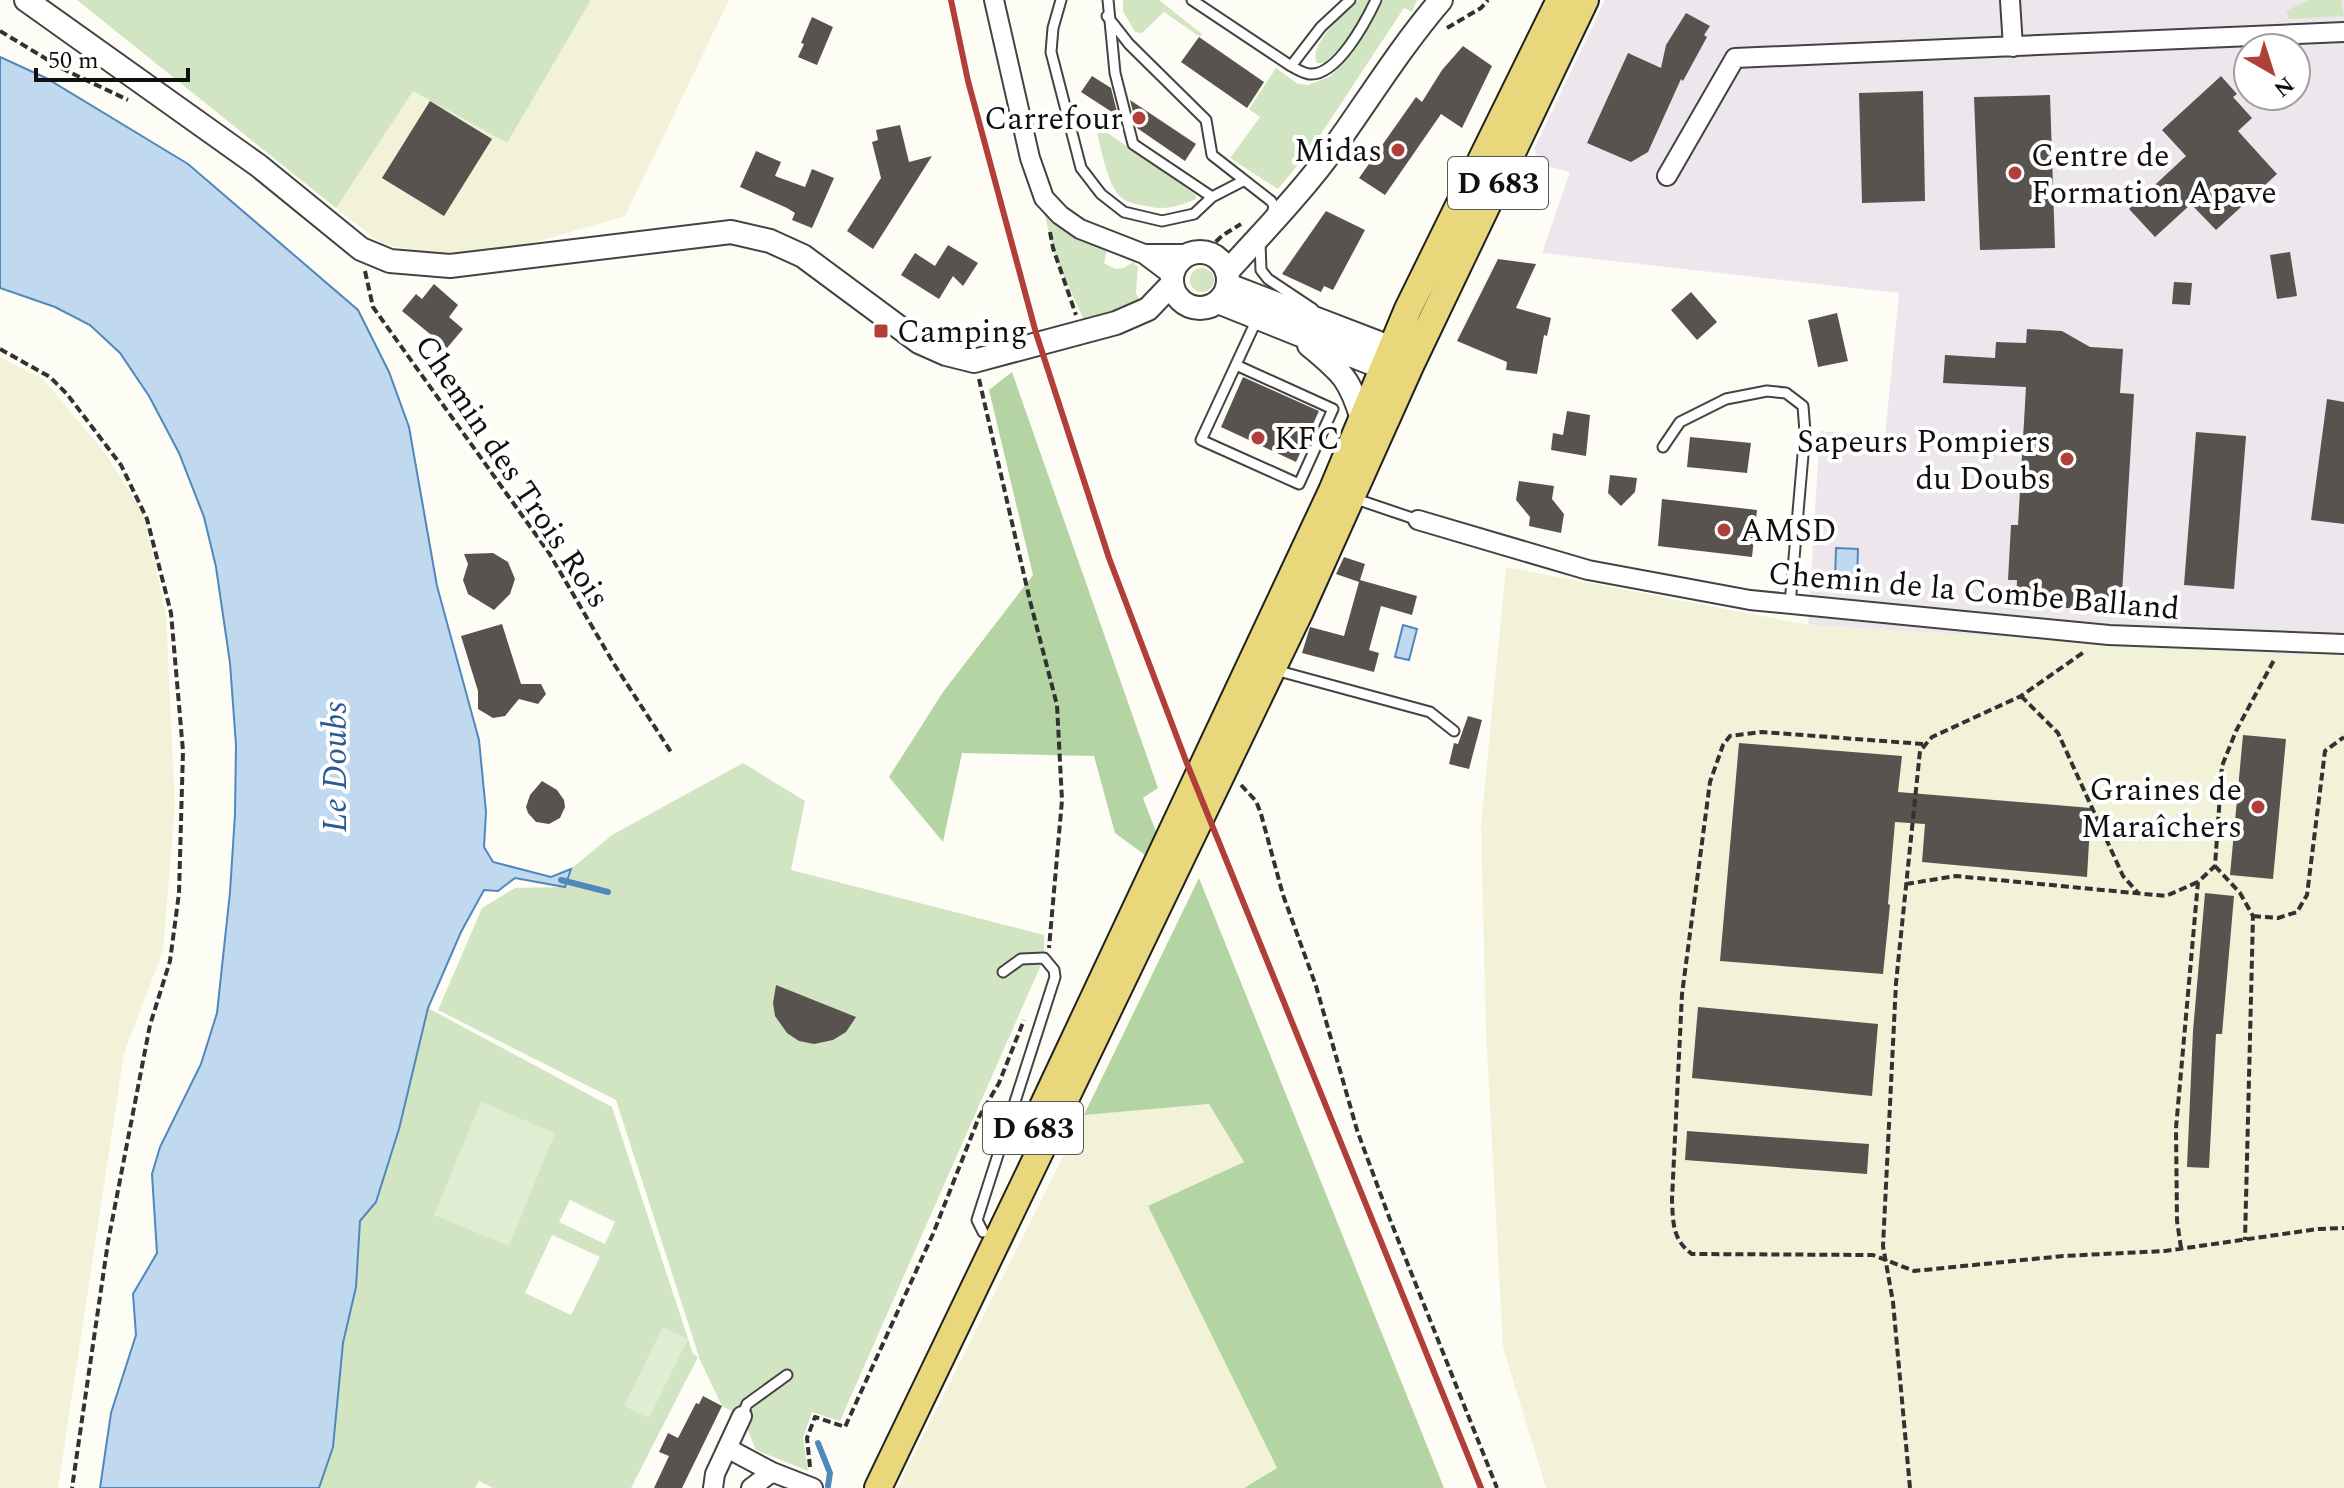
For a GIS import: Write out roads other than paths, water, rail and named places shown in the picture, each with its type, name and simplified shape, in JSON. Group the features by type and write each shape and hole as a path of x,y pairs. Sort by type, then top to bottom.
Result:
{"main road":[{"name":"D 683","path":"878,1488 1272,668 1350,497 1395,360 1408,309 1560,0"},
{"name":"D 683","path":"859,1488 1117,952 1332,491 1362,419 1585,0"}],"street":[{"path":"26,0 259,166 361,249 390,261 450,266 731,232 770,241 803,256 919,342 946,354 974,361 1116,323 1152,319 1175,287 1180,260 1215,265 1258,317 1293,331 1395,360"},
{"path":"994,0 1030,158 1044,198 1060,215 1080,229 1144,254 1215,265 1338,329 1361,337 1395,360"},
{"path":"1144,254 1200,308 1215,265 1261,234 1323,162 1421,23 1441,0"},
{"path":"2010,0 2013,47"},
{"path":"1667,176 1735,58 2344,32"},
{"path":"1361,337 1378,333 1408,309"},
{"path":"1293,331 1336,366 1347,380 1362,419"},
{"name":"Chemin de la Combe Balland","path":"1418,520 1588,570 1750,600 2109,635 2344,644"},
{"path":"713,1488 715,1474 742,1416"},
{"path":"727,1448 772,1472 813,1488"},
{"path":"751,1488 772,1472"}],"lane":[{"path":"1061,0 1053,28 1051,52 1081,168 1101,194 1124,212 1162,221 1194,214 1212,197 1243,181"},
{"path":"1108,0 1107,16 1115,73 1133,144 1212,197"},
{"path":"1192,0 1307,74 1320,73 1336,63 1376,0"},
{"path":"1291,66 1321,27 1350,0"},
{"path":"1107,16 1129,44 1206,120 1212,155 1274,206 1261,234 1261,270 1268,279 1338,329"},
{"path":"1236,365 1333,409 1299,484 1201,440 1258,317"},
{"path":"1663,447 1680,422 1726,399 1767,391 1786,393 1803,406 1805,432 1790,604"},
{"path":"1350,497 1418,520"},
{"path":"1272,668 1287,675 1430,712 1454,731"},
{"path":"983,1232 977,1220 1055,977 1047,959 1021,959 1003,972"},
{"path":"742,1416 747,1404 787,1375"}],"water":[{"name":"Le Doubs","path":"0,57 46,78 188,164 358,310 389,372 409,427 437,586 479,740 486,812 484,847 493,862 551,877 571,869 565,887 515,878 498,891 484,890 461,932 428,1008 399,1129 376,1202 360,1221 356,1287 343,1343 333,1447 319,1488 100,1488 111,1413 136,1335 133,1294 157,1253 152,1174 160,1147 201,1064 217,1013 230,892 236,745 230,663 216,567 204,517 179,453 149,396 120,353 90,325 55,307 0,288"},
{"path":"1836,548 1858,549 1857,579 1835,579"},
{"path":"1403,625 1417,629 1409,660 1395,657"}],"waterway":[{"path":"561,880 608,892"},
{"path":"818,1443 830,1473 828,1486"}],"railway":[{"path":"951,0 968,81 1036,333 1109,558 1186,761 1481,1488"}],"place":[{"name":"Carrefour","path":"1139,118"},
{"name":"Midas","path":"1398,150"},
{"name":"Centre de Formation Apave","path":"2015,173"},
{"name":"Camping","path":"881,331"},
{"name":"KFC","path":"1258,438"},
{"name":"Sapeurs Pompiers du Doubs","path":"2067,459"},
{"name":"AMSD","path":"1724,530"},
{"name":"Graines de Maraîchers","path":"2258,807"}]}
